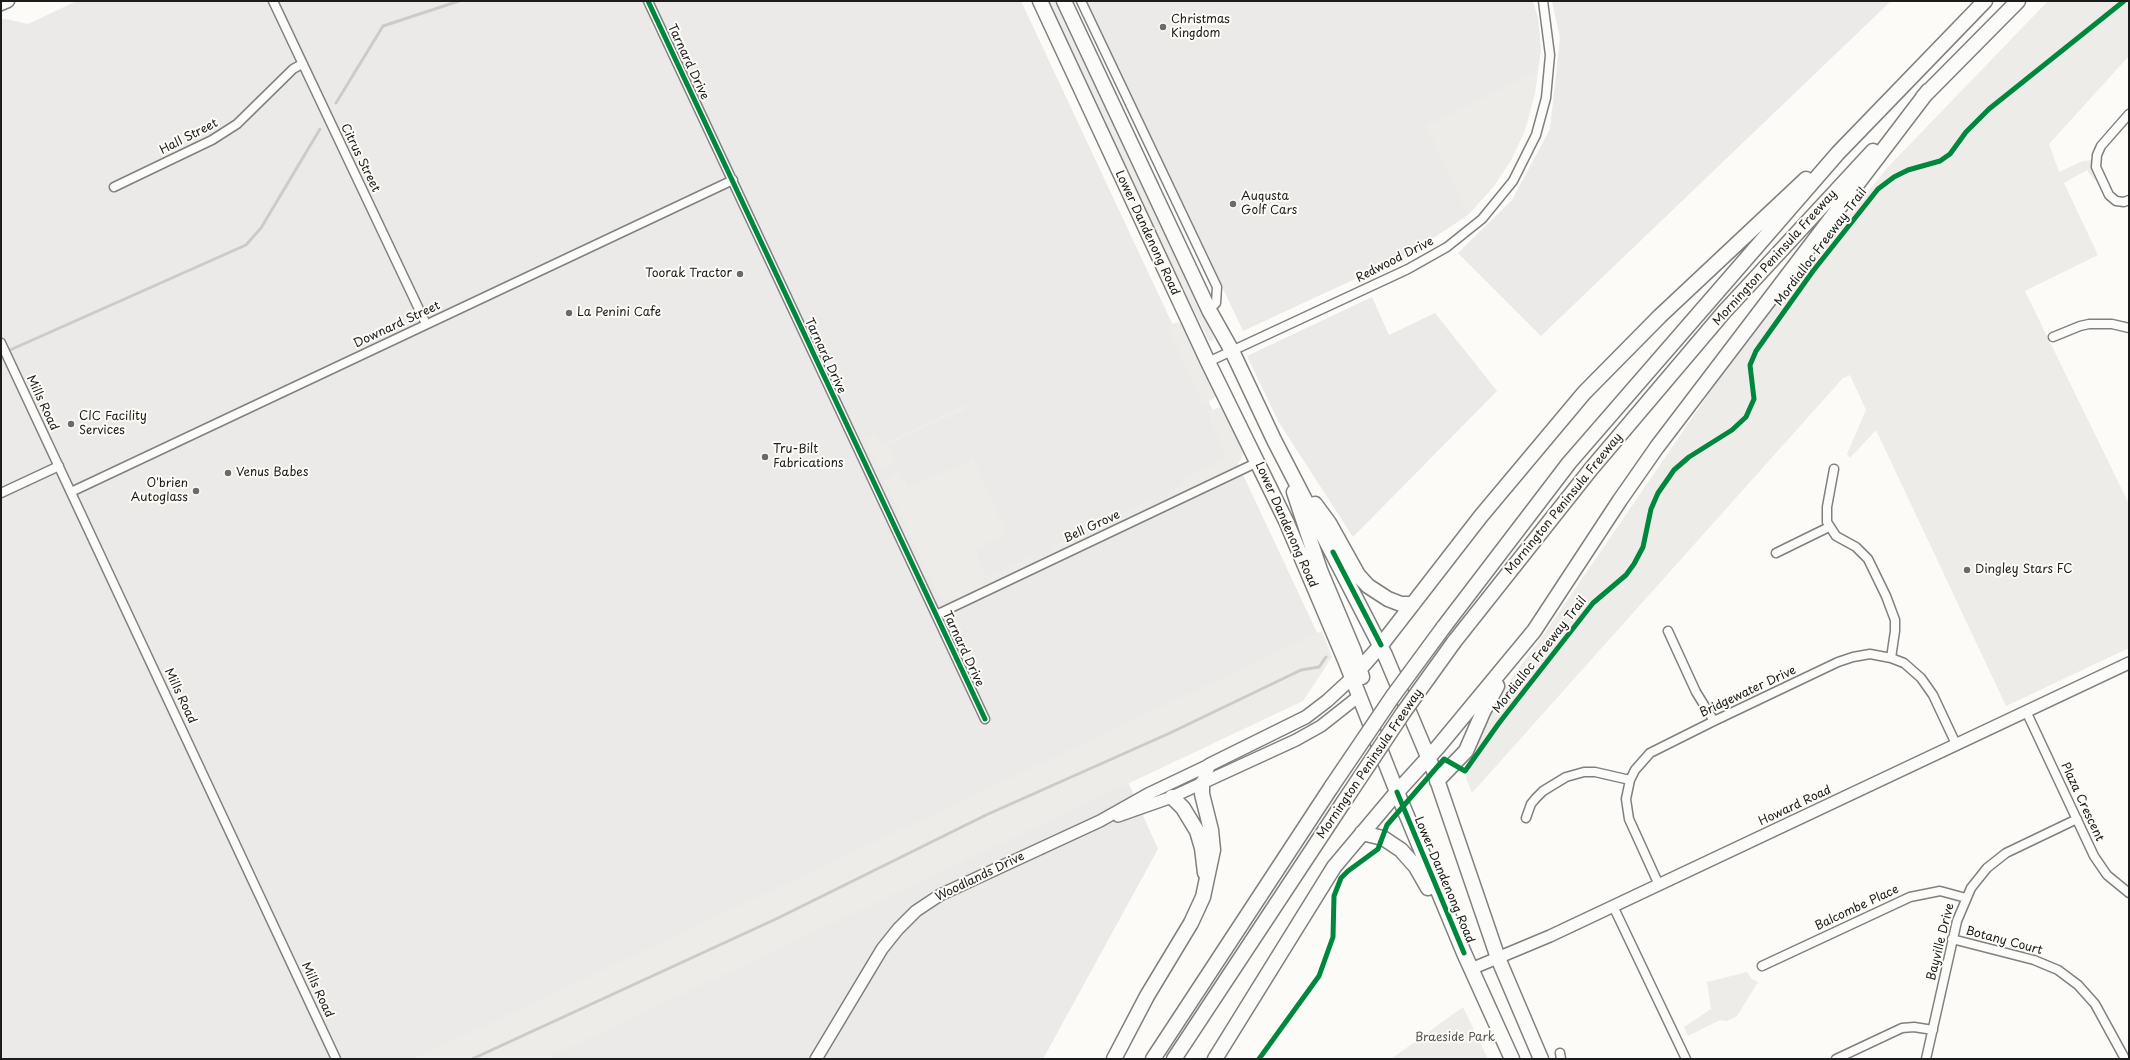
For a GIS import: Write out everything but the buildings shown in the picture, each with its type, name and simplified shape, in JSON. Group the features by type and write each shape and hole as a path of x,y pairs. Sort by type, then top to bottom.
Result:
{"highway":[{"name":"Lower Dandenong Road","path":"1040,1 1208,362 1258,462 1356,674"},
{"name":"Lower Dandenong Road","path":"1064,1 1209,310 1232,351 1281,456 1381,645 1438,781 1498,958 1541,1057"},
{"name":"Mornington Peninsula Freeway","path":"1153,1059 1332,786 1393,696 1569,463 1838,153 1877,115 1985,1"},
{"name":"Mornington Peninsula Freeway","path":"1174,1059 1403,712 1454,642 1591,469 1724,312 1928,91 2018,1"},
{"path":"1215,1059 1319,889 1362,833 1397,792 1429,758 1523,645 1551,606 1620,500 1657,447 1928,91"},
{"path":"1356,674 1381,645 1481,516 1584,393 1660,316 1877,115"},
{"path":"1281,456 1356,674 1362,685 1359,696"},
{"path":"1294,479 1330,523 1358,574 1368,586 1388,599 1401,604 1413,604"},
{"path":"1438,781 1466,751 1487,704 1523,645"},
{"name":"Lower Dandenong Road","path":"1359,696 1464,953 1512,1059"},
{"path":"1114,1059 1151,990 1191,923 1205,889 1213,850 1211,830 1202,794 1202,784"},
{"path":"1172,797 1183,808 1197,831 1203,856 1205,889"},
{"path":"1362,833 1386,839 1409,857 1418,870 1464,953"}],"main road":[{"path":"1,4 8,1"},
{"name":"Woodlands Drive","path":"1209,765 1306,717 1327,701 1356,674"},
{"path":"1202,784 1209,765"}],"street":[{"name":"Citrus Street","path":"273,1 426,324"},
{"name":"Tarnard Drive","path":"648,1 985,719"},
{"path":"1081,1 1217,287 1216,303 1209,310"},
{"name":"Redwood Drive","path":"1208,362 1408,270 1447,247 1482,219 1513,181 1536,135 1546,98 1550,54 1543,1"},
{"name":"Hall Street","path":"114,187 212,140 237,124 293,69 302,64"},
{"path":"2129,114 2101,146 2097,155 2096,167 2109,195 2116,201 2124,202 2129,200"},
{"name":"Downard Street","path":"71,492 733,180"},
{"path":"2053,337 2089,324 2112,324 2129,328"},
{"name":"Mills Road","path":"1,344 336,1059"},
{"name":"Bell Grove","path":"936,614 1258,462"},
{"path":"1,493 59,466"},
{"path":"1834,469 1826,515 1829,527 1836,536 1862,552 1875,572 1895,620 1891,658"},
{"path":"1776,553 1829,527"},
{"path":"1668,631 1696,692 1714,721"},
{"name":"Bridgewater Drive","path":"1659,885 1629,819 1626,799 1630,780 1635,770 1650,753 1714,721 1853,657 1870,654 1891,658 1904,663 1922,678 1933,695 1956,744"},
{"name":"Howard Road","path":"1471,969 1614,906 2129,663"},
{"name":"Woodlands Drive","path":"1100,821 1143,808 1172,797 1301,738 1324,723 1359,696"},
{"name":"Plaza Crescent","path":"2026,712 2099,865 2115,883 2129,893"},
{"name":"Woodlands Drive","path":"816,1059 882,948 916,911 940,895 1100,821 1148,794 1209,765"},
{"path":"1526,818 1531,804 1540,794 1566,777 1584,772 1596,772 1630,780"},
{"name":"Bayville Drive","path":"1927,1059 1952,939 1966,898 1978,879 1996,860 2013,850 2077,819"},
{"name":"Balcombe Place","path":"1762,966 1910,897 1940,891 1966,898"},
{"path":"1614,906 1686,1059"},
{"name":"Botany Court","path":"1952,939 2034,960 2058,970 2078,985 2095,1004 2124,1057"},
{"path":"1836,1059 1902,1028 1914,1027 1933,1030"}],"shaded area":[{"path":"77,1 1021,1 1320,639 1108,737 1158,849 1043,1059 1,1059 1,18 28,24"},
{"path":"1087,1 1533,1 1538,18 1541,50 1535,93 1524,133 1511,160 1494,186 1468,215 1411,253 1243,331"},
{"path":"1552,1 1891,1 1541,336 1458,253 1512,200 1550,129 1560,38"},
{"path":"1372,297 1389,335 1435,313 1497,391 1353,537 1278,421 1247,356"}],"green space":[{"path":"1044,1 1060,1 1204,314 1214,339 1212,341 1209,341"},
{"path":"2048,1 2129,1 2129,56 2049,144 2059,172 2083,161 2095,160 2099,178 2094,180 2087,170 2064,183 2098,255 2025,291 2129,504 2129,648 2006,706 1876,430 1850,458 1847,454 1866,410 1850,375 1843,378 1472,793 1466,778 1491,710 1509,681 1540,640 1749,335 1888,167"},
{"path":"1538,70 1528,120 1511,160 1494,186 1468,215 1426,126"},
{"path":"1177,322 1184,324 1217,396 1205,404 1202,402 1167,327"},
{"path":"964,405 966,409 888,445 896,463 882,469 878,468 866,443 867,439 876,435 881,444"},
{"path":"1221,407 1241,446 1243,454 1240,461 1236,466 1168,498 1166,493 1185,484 1182,479 1227,458 1208,415 1209,411"},
{"path":"973,459 1007,533 975,549 987,577 1032,556 1034,561 956,599 944,599 936,591 884,479 899,470 908,488"},
{"path":"1150,500 1153,505 1104,528 1101,523"},
{"path":"1088,529 1091,534 1051,553 1049,548"},
{"path":"1322,631 1332,657 1303,701 545,1059 414,1059"},
{"path":"1747,972 1752,979 1758,982 1737,1016 1727,1021 1720,1020 1688,1036 1684,1027 1711,1009 1707,982"},
{"name":"Braeside Park","path":"1463,1007 1488,1059 1391,1059"}],"waterway":[{"path":"336,103 383,26 459,1"},
{"path":"1,354 246,245 261,228 320,129"},
{"path":"472,1059 776,919 986,815 1170,733 1301,670 1319,667 1326,657"}],"cycle path":[{"path":"648,1 985,719"},
{"name":"Mordialloc Freeway Trail","path":"1259,1059 1319,976 1333,937 1334,896 1341,878 1378,849 1387,825 1444,759 1465,771 1499,723 1593,603 1626,575 1643,547 1651,509 1658,493 1674,470 1689,457 1732,430 1746,417 1754,399 1750,365 1756,351 1813,271 1878,189 1894,177 1908,170 1940,161 1950,154 1966,132 1989,109 2124,1"},
{"path":"1333,552 1381,645"},
{"path":"1397,792 1464,953"}],"place":[{"name":"Christmas Kingdom","path":"1163,27"},
{"name":"Augusta Golf Cars","path":"1233,204"},
{"name":"Toorak Tractor","path":"740,274"},
{"name":"La Penini Cafe","path":"569,313"},
{"name":"CIC Facility Services","path":"71,424"},
{"name":"Tru-Bilt Fabrications","path":"765,457"},
{"name":"Venus Babes","path":"228,473"},
{"name":"O'brien Autoglass","path":"196,491"},
{"name":"Dingley Stars FC","path":"1967,570"}]}
